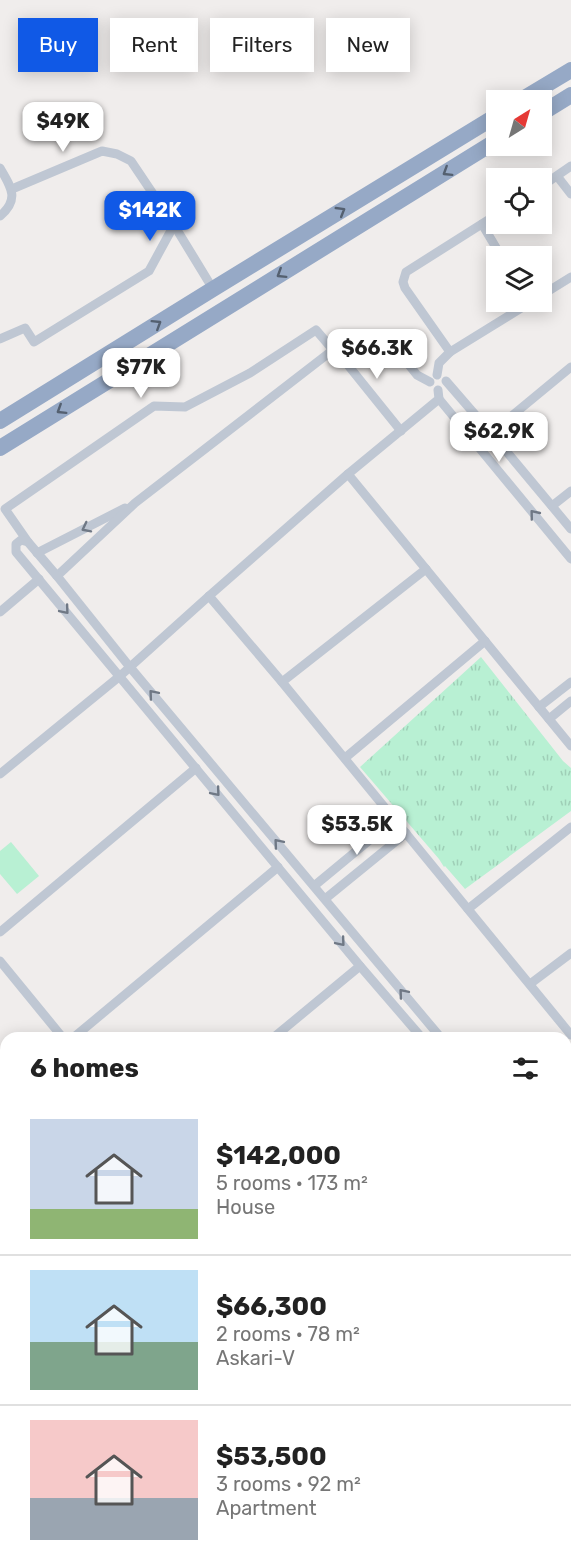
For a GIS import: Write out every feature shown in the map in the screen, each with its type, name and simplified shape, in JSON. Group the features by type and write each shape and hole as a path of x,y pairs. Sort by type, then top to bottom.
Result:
{"highway":[{"path":"538,90 571,70"},
{"path":"552,107 571,95"},
{"path":"0,421 486,122"},
{"path":"0,448 486,147"}],"street":[{"path":"12,189 102,151 117,154 130,161 174,225 213,289"},
{"path":"552,179 571,167"},
{"path":"0,168 12,189 12,203 0,216"},
{"path":"557,176 571,194"},
{"path":"450,352 403,282 406,273 486,221"},
{"path":"482,224 495,246"},
{"path":"0,339 25,328 34,342 149,271 174,225"},
{"path":"552,289 571,277"},
{"path":"513,312 450,352 439,363 433,378 433,389 571,559"},
{"path":"402,431 339,354 316,330 250,373 184,407 154,406 4,509 129,666 436,1032"},
{"path":"393,345 417,375 433,378 443,376 571,529"},
{"path":"57,576 135,503 334,351"},
{"path":"491,433 571,368"},
{"path":"0,774 120,676 348,474 402,431 439,394 446,381"},
{"path":"348,474 571,746"},
{"path":"552,506 571,490"},
{"path":"37,553 135,503"},
{"path":"28,542 21,540 16,544 16,552 417,1032"},
{"path":"282,682 426,569"},
{"path":"0,612 39,579"},
{"path":"208,596 345,758 569,1032"},
{"path":"345,758 485,641"},
{"path":"539,707 571,682"},
{"path":"549,719 571,701"},
{"path":"0,932 196,768"},
{"path":"308,903 395,819"},
{"path":"468,909 571,827"},
{"path":"320,893 406,833"},
{"path":"80,1032 278,867"},
{"path":"530,984 571,953"},
{"path":"0,961 58,1032"},
{"path":"280,1032 360,966"}],"green space":[{"path":"481,657 563,761 571,768 571,811 465,889 360,767"},
{"path":"11,842 39,876 17,894 0,874 0,851"}]}
